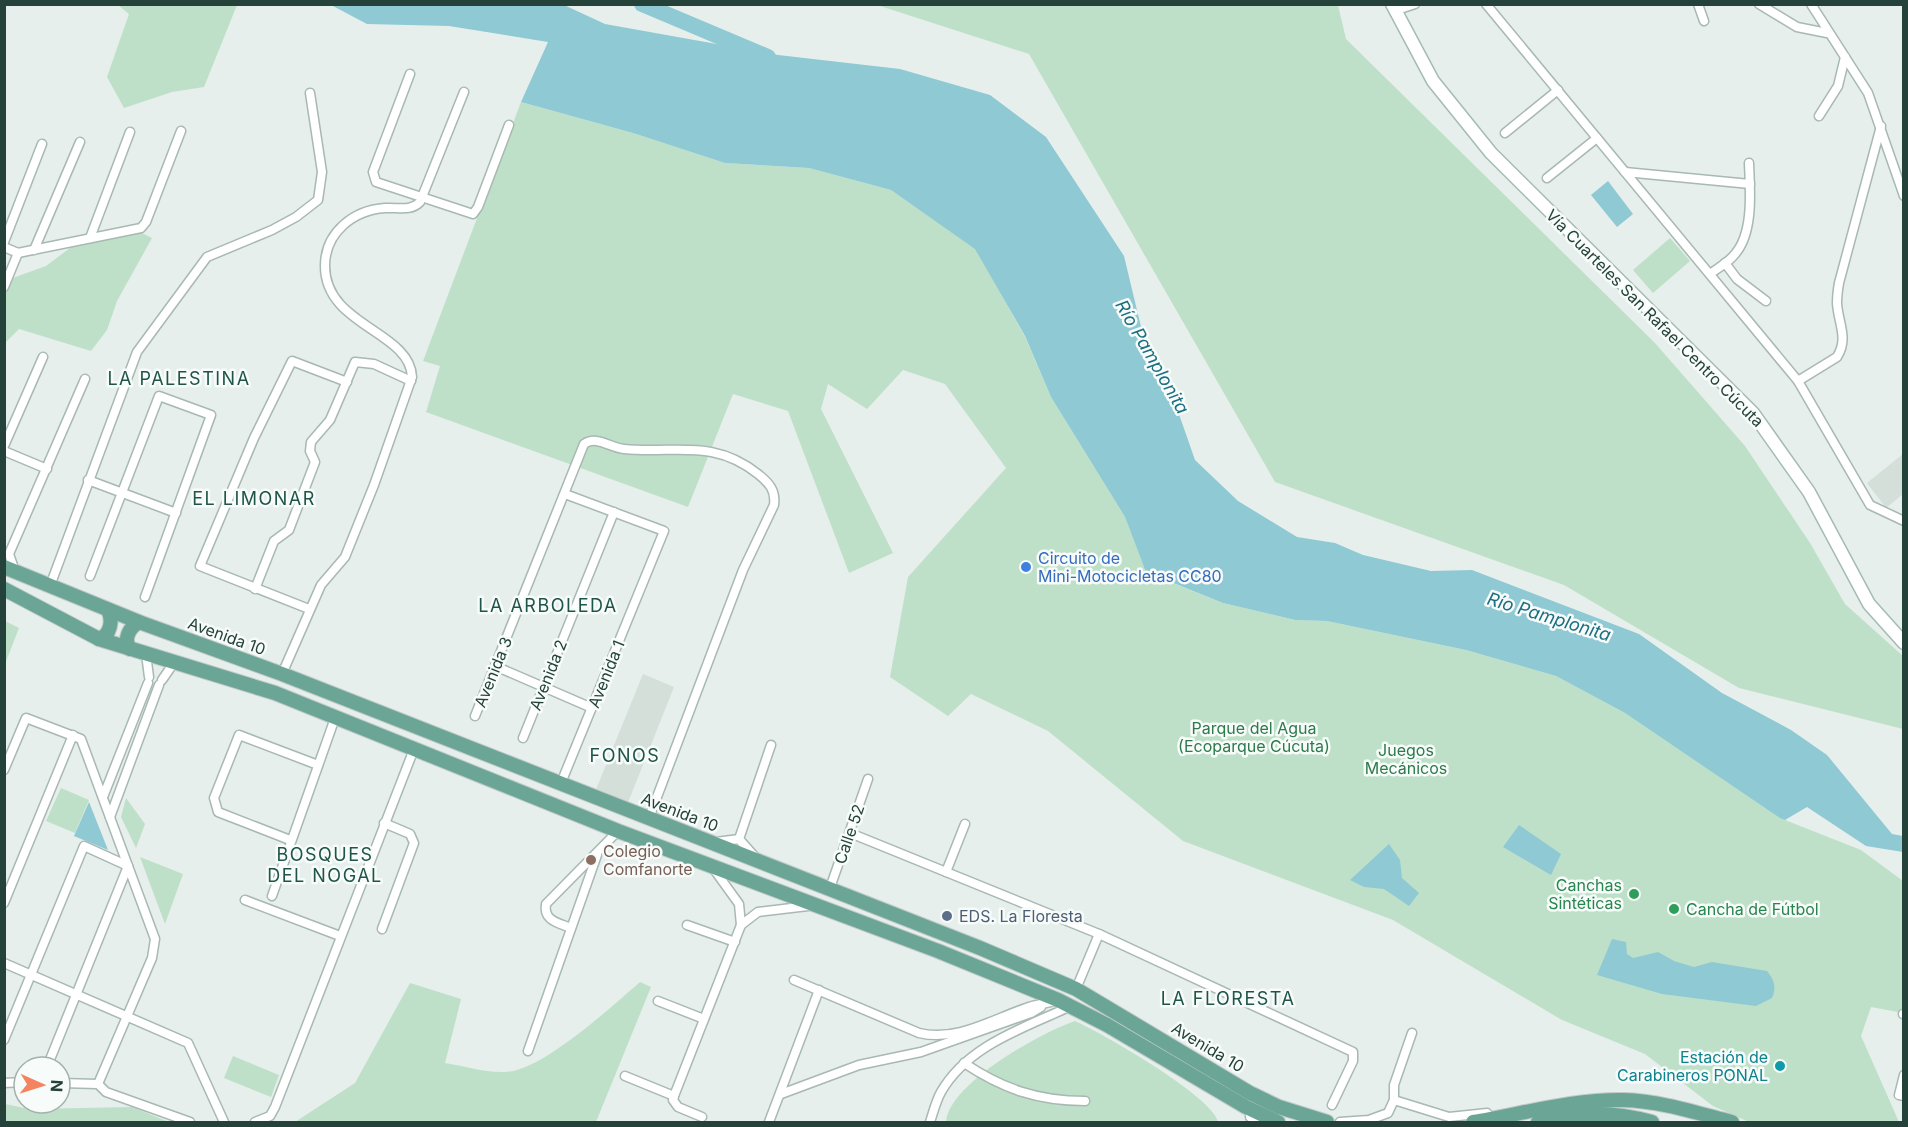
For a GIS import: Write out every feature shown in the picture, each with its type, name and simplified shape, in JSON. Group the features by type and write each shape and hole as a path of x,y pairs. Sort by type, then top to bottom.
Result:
{"main road":[{"name":"Vía Cuarteles San Rafael Centro Cúcuta","path":"1393,8 1433,81 1491,153 1753,413 1809,492 1864,596 1882,622 1904,643"},
{"name":"Avenida 10","path":"8,562 50,586 108,610 282,674 980,948 1076,989 1279,1107 1327,1122"},
{"name":"Avenida 10","path":"4,590 37,604 99,639 275,693 618,831 938,951 1064,1003 1107,1025 1250,1109 1278,1122"},
{"path":"99,639 106,635 110,626 108,610"},
{"path":"130,649 127,642 128,633 139,622"},
{"path":"734,875 740,865 740,853"},
{"path":"759,884 762,862"},
{"path":"1473,1122 1558,1107 1624,1100 1674,1107 1732,1122"},
{"path":"1539,1122 1597,1112 1615,1113 1652,1122"}],"street":[{"path":"1393,8 1414,4"},
{"path":"1486,4 1798,381 1870,505 1879,512 1902,519"},
{"path":"1698,4 1704,21"},
{"path":"1759,4 1797,27 1827,33"},
{"path":"1811,4 1827,33 1868,93 1904,196"},
{"path":"1819,116 1838,86 1845,57"},
{"path":"410,74 373,175 376,182 473,214 478,207 509,125"},
{"path":"1505,134 1558,90"},
{"path":"282,674 321,585 345,557 411,381 411,369 401,353 389,341 357,321 334,296 327,280 325,265 327,250 334,236 351,218 375,209 412,208 422,199 464,92"},
{"path":"50,586 131,363 207,257 272,230 296,217 318,200 322,172 310,93"},
{"path":"1798,381 1837,357 1841,351 1844,335 1837,304 1839,283 1881,126"},
{"path":"4,247 18,254 132,231 146,222 181,131"},
{"path":"90,238 130,132"},
{"path":"1547,178 1597,138"},
{"path":"34,250 80,142"},
{"path":"4,242 42,144"},
{"path":"1710,274 1725,263 1742,244 1747,226 1749,163"},
{"path":"1625,172 1749,184"},
{"path":"4,287 18,254"},
{"path":"1725,263 1737,279 1766,301"},
{"path":"4,446 43,357"},
{"path":"309,609 200,566 254,438 292,361 346,382"},
{"path":"255,589 274,541 289,530 315,462 310,451 311,442 330,420 355,362 374,364 411,381"},
{"path":"8,562 85,380"},
{"path":"90,576 159,396 211,415 145,597"},
{"name":"Avenida 3","path":"475,716 566,494 584,444 594,440 624,449 704,450 737,460 770,485 774,494 772,510 743,570 649,818"},
{"path":"4,451 47,469"},
{"path":"88,480 176,513"},
{"path":"566,494 614,512"},
{"name":"Avenida 1","path":"561,783 664,531 614,512"},
{"name":"Avenida 2","path":"523,738 614,512"},
{"path":"103,797 148,680 146,654"},
{"path":"110,818 161,682 171,667 179,662"},
{"path":"495,666 592,708"},
{"path":"4,770 26,718 81,739 155,939 152,958 98,1084"},
{"path":"272,896 334,718"},
{"path":"4,903 73,735"},
{"path":"290,840 218,812 214,798 237,738 241,735 318,765"},
{"path":"739,839 771,745"},
{"path":"255,1122 270,1116 275,1107 414,749"},
{"name":"Calle 52","path":"830,888 868,779"},
{"path":"382,929 414,843 410,834 384,823"},
{"path":"946,872 964,824"},
{"path":"571,928 549,919 546,915 546,904 597,855 618,831"},
{"path":"850,833 1099,934 1353,1052 1353,1061 1332,1105"},
{"path":"712,842 739,839"},
{"path":"739,839 762,862"},
{"path":"4,1040 84,846 128,866"},
{"path":"528,1052 597,855"},
{"path":"52,1055 128,866"},
{"path":"702,1117 678,1107 673,1100 741,925 740,904 712,866"},
{"path":"245,900 340,936"},
{"path":"741,925 758,912 777,908 816,906"},
{"path":"687,925 735,942"},
{"path":"1076,989 1099,934"},
{"path":"4,963 189,1044 224,1122"},
{"path":"794,980 919,1033 937,1036 958,1034 1029,1007 1064,1003"},
{"path":"1028,988 1032,997 1029,1007"},
{"path":"769,1122 819,990"},
{"path":"658,1001 704,1019"},
{"path":"930,1122 940,1093 964,1063 992,1044 1064,1003"},
{"path":"781,1094 859,1065 957,1041 1031,1013 1044,1005"},
{"path":"1340,1122 1381,1117 1388,1113 1394,1100 1394,1085 1413,1033"},
{"path":"964,1063 1003,1087 1020,1094 1045,1099 1085,1101"},
{"path":"626,1076 674,1096"},
{"path":"1904,1076 1899,1095 1904,1096"},
{"path":"72,1083 98,1084 106,1092 190,1122"},
{"path":"1394,1100 1449,1117 1497,1112 1511,1116"},
{"path":"1250,1109 1250,1117 1258,1122"}],"shaded area":[{"path":"1903,454 1903,494 1886,508 1867,483"},
{"path":"643,674 674,687 627,805 595,792"}],"green space":[{"path":"118,5 237,5 204,87 172,92 124,108 107,77 129,14"},
{"path":"877,5 1338,5 1346,39 1655,343 1745,446 1810,543 1845,604 1903,656 1903,729 1739,688 1564,585 1275,482 1029,54"},
{"path":"521,102 633,133 725,163 809,168 891,190 976,249 1025,337 1051,397 1125,517 1147,573 1223,603 1295,620 1327,621 1466,650 1556,676 1625,713 1785,820 1861,850 1903,881 1903,1013 1871,1007 1861,1036 1899,1122 1749,1122 1713,1106 1645,1054 1562,1020 1393,920 1183,841 1048,731 971,694 948,716 890,677 908,577 1006,468 945,384 903,370 867,409 828,384 821,409 893,553 849,573 788,411 733,394 688,507 426,412 440,366 423,361"},
{"path":"140,232 152,238 117,301 107,330 91,351 19,329 5,343 5,276 10,279 46,266 78,242"},
{"path":"1670,238 1690,261 1653,293 1633,270"},
{"path":"5,621 19,628 5,664"},
{"path":"61,788 89,800 75,833 46,821"},
{"path":"126,798 145,824 136,848 121,817"},
{"path":"140,857 183,874 165,924"},
{"path":"640,982 651,987 596,1122 295,1122 355,1083 410,983 461,999 445,1063 505,1072 520,1069 556,1050"},
{"path":"1075,1021 1131,1051 1177,1082 1197,1097 1218,1122 946,1122 951,1107 962,1092 979,1076 1020,1048"},
{"path":"233,1056 279,1075 271,1097 224,1078"},
{"path":"5,1104 12,1105 12,1115 72,1115 72,1108 132,1107 169,1122 5,1122"}],"water":[{"path":"331,5 564,5 605,24 778,55 900,69 990,95 1046,137 1124,256 1142,331 1167,380 1195,460 1238,501 1297,537 1335,543 1363,555 1431,571 1472,570 1639,634 1722,693 1791,730 1827,755 1892,834 1903,836 1903,852 1866,846 1807,807 1785,820 1780,818 1625,713 1556,676 1466,650 1327,621 1295,620 1223,603 1146,572 1125,517 1051,397 1025,336 975,249 891,190 809,168 725,163 633,133 521,102 548,42 449,26 367,24"},
{"path":"1608,181 1633,214 1617,227 1591,195"},
{"path":"89,802 108,850 74,836"},
{"path":"1519,825 1561,854 1551,875 1503,847"},
{"path":"1389,844 1400,860 1402,878 1419,893 1409,906 1384,889 1364,887 1350,880"},
{"path":"1612,939 1626,942 1627,954 1633,958 1658,952 1674,961 1694,967 1712,962 1767,971 1774,984 1774,994 1772,998 1756,1006 1662,994 1597,975"}],"waterway":[{"name":"Río Pamplonita","path":"642,4 768,57"}],"place":[{"name":"Circuito de Mini-Motocicletas CC80","path":"1026,567"},
{"name":"Colegio Comfanorte","path":"591,860"},
{"name":"Canchas Sintéticas","path":"1634,894"},
{"name":"Cancha de Fútbol","path":"1674,909"},
{"name":"EDS. La Floresta","path":"947,916"},
{"name":"Estación de Carabineros PONAL","path":"1780,1066"}],"district":[{"name":"LA PALESTINA","path":"179,379"},
{"name":"EL LIMONAR","path":"254,499"},
{"name":"LA ARBOLEDA","path":"548,606"},
{"name":"FONOS","path":"625,756"},
{"name":"BOSQUES DEL NOGAL","path":"325,865"},
{"name":"LA FLORESTA","path":"1228,999"}],"park label":[{"name":"Parque del Agua (Ecoparque Cúcuta)","path":"1254,737"},
{"name":"Juegos Mecánicos","path":"1406,759"}]}
